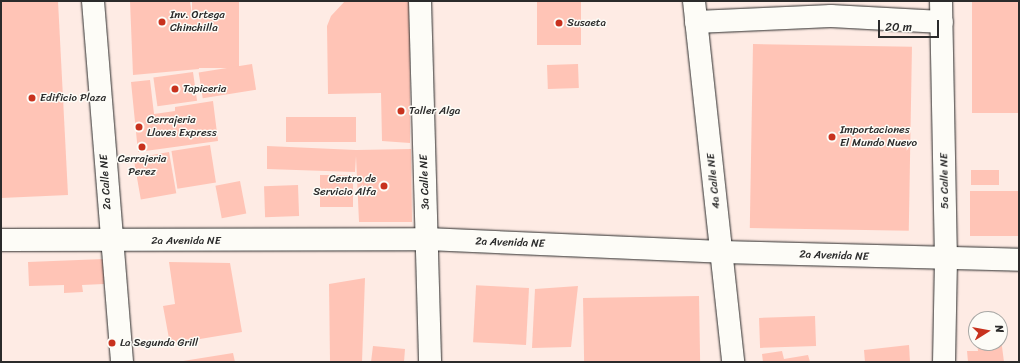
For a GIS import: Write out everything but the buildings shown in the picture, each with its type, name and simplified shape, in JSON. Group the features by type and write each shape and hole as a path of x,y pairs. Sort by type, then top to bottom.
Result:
{"street":[{"name":"2a Calle NE","path":"93,1 111,242 122,362"},
{"name":"3a Calle NE","path":"420,1 430,362"},
{"path":"695,12 831,16 942,11"},
{"name":"5a Calle NE","path":"942,11 946,259 944,362"},
{"name":"4a Calle NE","path":"695,12 722,252 732,362"},
{"name":"2a Avenida NE","path":"1,240 111,242 426,239 722,252 1019,260"}],"place":[{"name":"Inv. Ortega Chinchilla","path":"162,22"},
{"name":"Susaeta","path":"559,23"},
{"name":"Tapiceria","path":"175,89"},
{"name":"Edificio Plaza","path":"32,98"},
{"name":"Taller Alga","path":"401,111"},
{"name":"Cerrajeria Llaves Express","path":"139,127"},
{"name":"Importaciones El Mundo Nuevo","path":"832,137"},
{"name":"Cerrajeria Perez","path":"142,147"},
{"name":"Centro de Servicio Alfa","path":"384,186"},
{"name":"La Segunda Grill","path":"112,343"}]}
